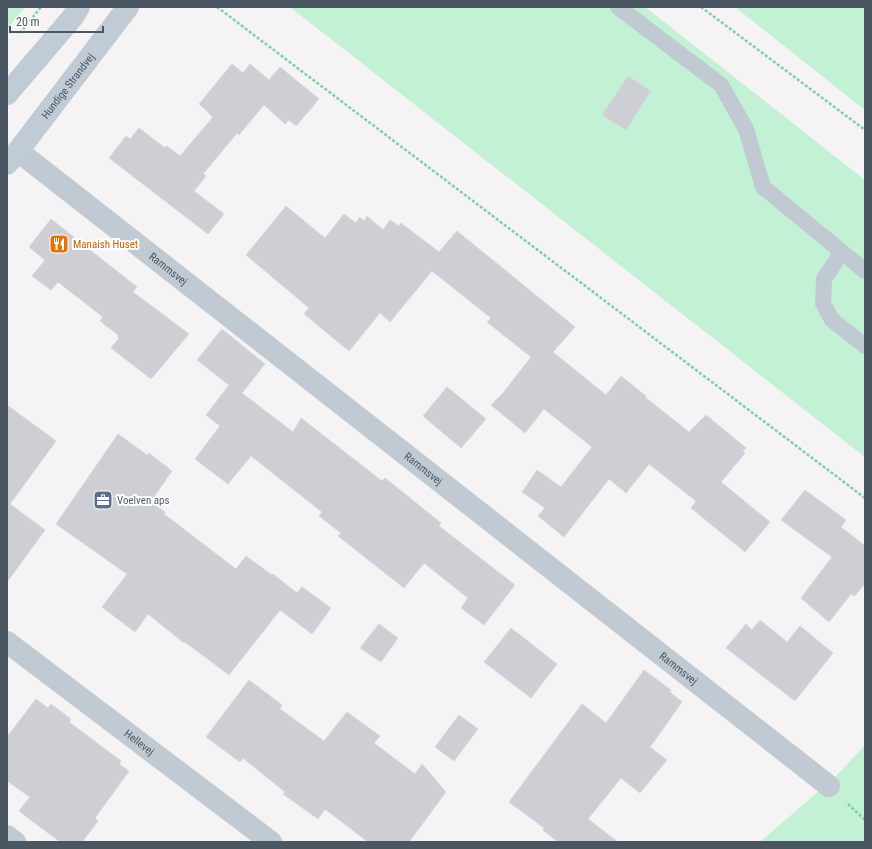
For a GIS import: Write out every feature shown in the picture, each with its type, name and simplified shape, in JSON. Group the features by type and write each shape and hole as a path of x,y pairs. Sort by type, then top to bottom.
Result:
{"main road":[{"path":"7,94 72,18 79,7"},
{"name":"Hundige Strandvej","path":"13,157 128,7"}],"street":[{"name":"Rammsvej","path":"13,157 829,786"},
{"name":"Hellevej","path":"7,642 271,842"},
{"path":"7,836 16,842"}],"lane":[{"path":"618,7 721,85 746,129 763,188 865,271"},
{"path":"842,252 824,279 823,303 832,320 865,346"}],"path":[{"path":"16,38 41,7"},
{"path":"218,7 865,498"},
{"path":"701,7 865,130"}],"green space":[{"path":"7,7 25,7 7,29"},
{"path":"290,7 645,7 865,180 865,457"},
{"path":"735,7 865,7 865,110"},
{"path":"865,745 865,842 760,842 836,776"}],"building":[{"path":"232,64 243,73 250,64 269,80 280,67 319,99 296,126 289,120 285,124 264,105 239,135 237,133 203,174 206,176 194,191 224,214 208,234 109,158 126,136 130,139 139,128 165,148 167,146 180,156 213,117 199,104"},
{"path":"628,76 651,91 626,130 602,115"},
{"path":"286,206 325,238 344,214 356,223 360,217 364,221 367,216 383,230 390,220 399,226 401,223 439,252 457,231 575,327 553,352 606,395 621,376 689,432 706,415 746,448 743,451 745,453 721,482 770,522 745,552 691,508 696,501 649,464 626,493 609,479 564,537 538,516 545,508 522,492 537,470 561,487 592,447 544,409 525,433 491,405 503,393 531,357 487,322 491,318 432,271 390,322 380,313 349,351 304,314 309,308 246,255"},
{"path":"51,219 137,287 133,292 189,334 151,379 111,348 119,338 117,336 118,335 100,321 103,317 58,282 51,290 32,276 45,260 29,247"},
{"path":"222,329 265,364 242,393 293,432 301,418 382,481 385,478 441,523 439,526 515,585 484,625 461,608 468,598 424,563 404,588 338,536 341,533 319,516 322,512 251,456 228,484 195,459 220,426 206,415 229,385 197,360"},
{"path":"447,387 486,419 461,448 423,416"},
{"path":"7,405 56,441 10,504 45,530 7,582"},
{"path":"118,434 147,455 149,453 172,471 151,501 165,512 164,514 236,569 246,556 272,575 273,574 297,593 302,587 331,608 312,634 280,610 229,675 185,642 184,643 148,614 135,632 102,607 127,574 56,524"},
{"path":"805,490 846,520 841,527 865,546 865,583 855,596 851,594 829,622 801,598 832,557 781,520"},
{"path":"760,620 787,642 800,626 833,653 795,701 726,648 746,624 752,630"},
{"path":"379,624 398,638 381,662 360,648"},
{"path":"511,628 557,664 531,698 484,662"},
{"path":"644,670 671,690 670,692 682,702 650,747 667,760 640,793 621,778 588,819 618,842 558,842 543,830 544,828 509,802 582,704 606,723"},
{"path":"249,680 282,705 280,709 324,741 347,712 380,736 374,743 415,774 422,764 446,792 409,842 368,842 325,809 318,819 283,794 285,792 243,758 240,762 206,737"},
{"path":"36,699 48,708 51,704 71,719 69,722 121,761 119,764 129,771 95,818 98,821 82,842 60,842 19,811 30,797 7,781 7,737"},
{"path":"459,715 478,729 454,761 435,747"}],"place":[{"name":"Manaish Huset","path":"59,244"},
{"name":"Voelven aps","path":"103,500"}]}
